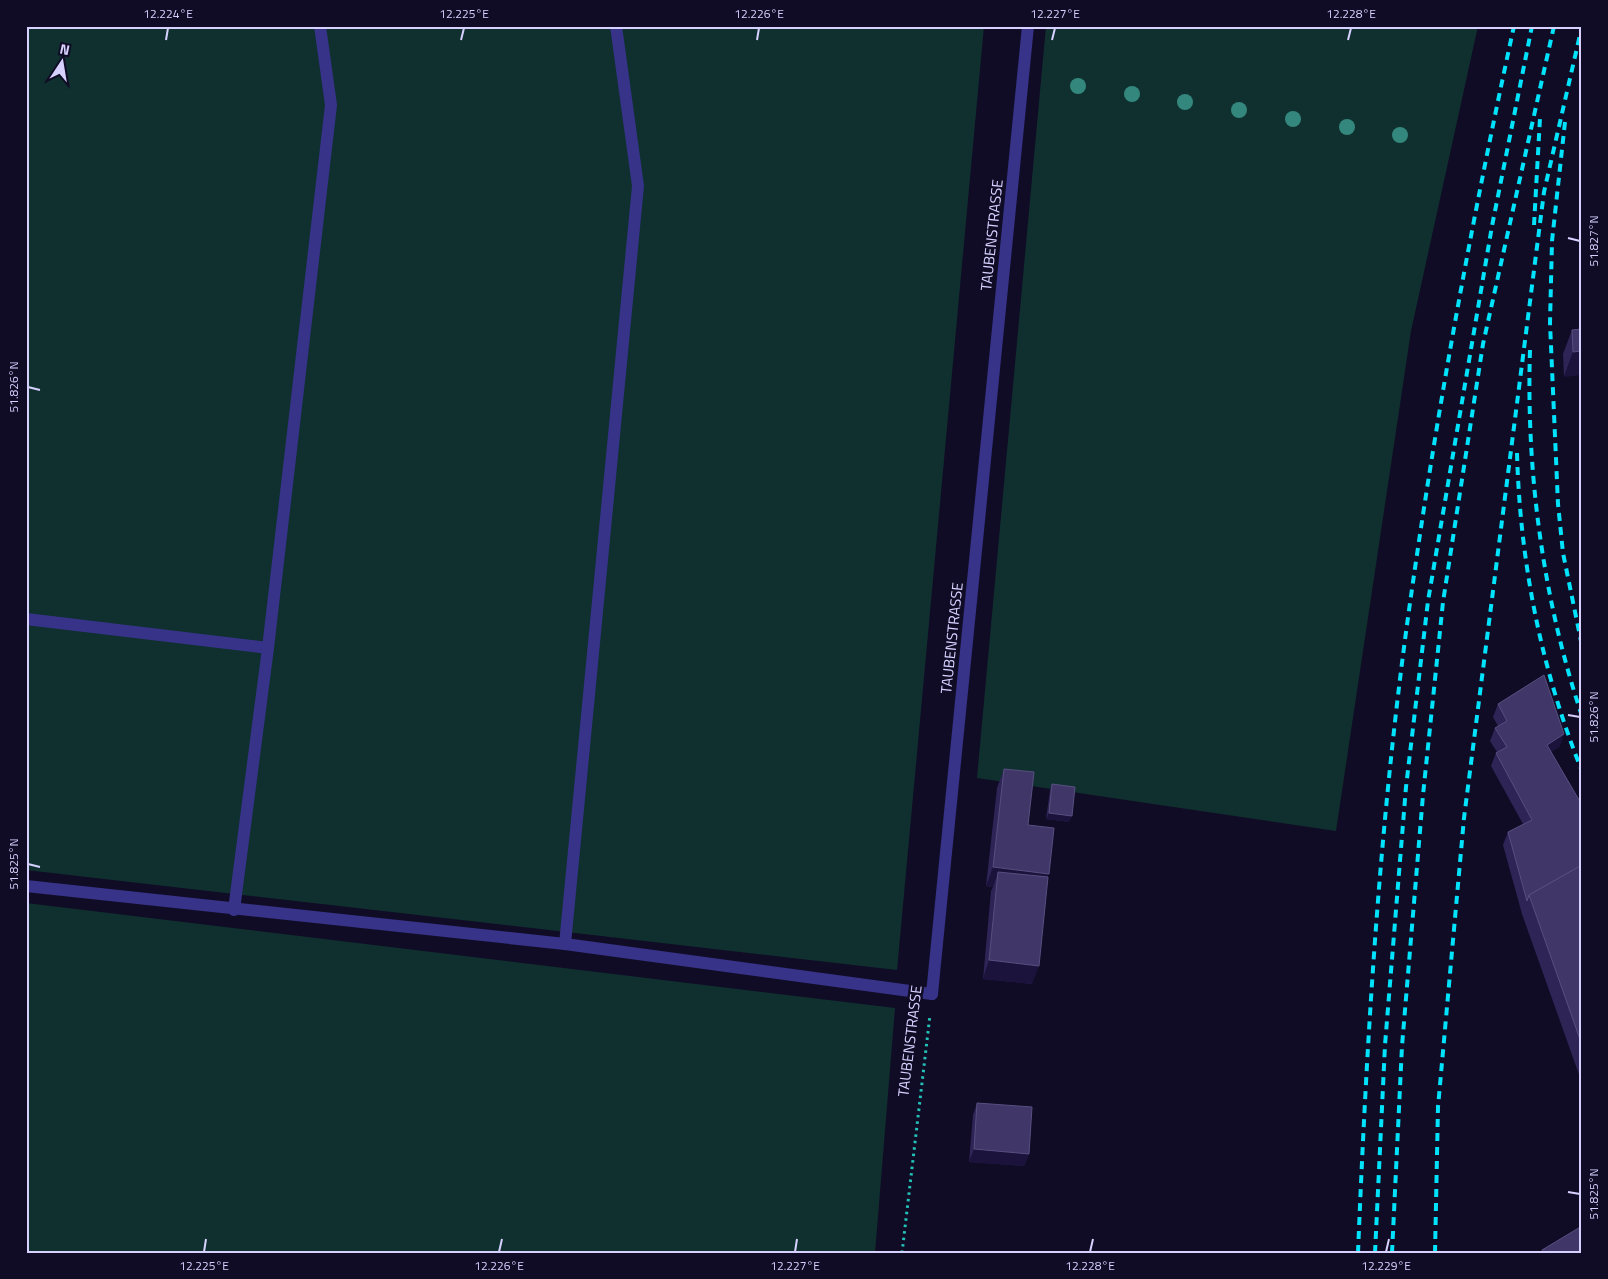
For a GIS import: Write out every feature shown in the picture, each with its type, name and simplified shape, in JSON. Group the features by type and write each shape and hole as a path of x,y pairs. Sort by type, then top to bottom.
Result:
{"street":[{"path":"234,910 268,648 331,105 320,26"},
{"path":"565,944 638,186 616,26"},
{"name":"TAUBENSTRASSE","path":"932,994 1028,26"},
{"path":"26,619 268,648"},
{"path":"26,886 234,910 565,944 932,994"}],"path":[{"name":"TAUBENSTRASSE","path":"902,1253 932,994"}],"green space":[{"path":"26,26 984,26 897,970 26,870"},
{"path":"1046,26 1478,26 1411,331 1336,831 977,778"},
{"path":"26,903 895,1008 875,1253 26,1253"}],"building":[{"path":"1582,329 1582,351 1573,352 1572,330"},
{"path":"1544,675 1564,734 1547,745 1582,805 1582,865 1529,895 1527,901 1508,832 1532,820 1496,753 1507,747 1495,728 1507,721 1498,704"},
{"path":"1004,769 1034,772 1028,825 1054,828 1049,874 993,867"},
{"path":"1052,784 1075,787 1072,816 1049,813"},
{"path":"1582,865 1582,1045 1529,895"},
{"path":"998,872 1048,877 1039,966 989,960"},
{"path":"977,1103 1032,1107 1029,1154 974,1149"},
{"path":"1582,1226 1582,1253 1543,1253 1542,1250"}],"railway":[{"path":"1358,1253 1376,923 1400,678 1421,524 1445,381 1484,168 1514,26"},
{"path":"1375,1253 1385,1045 1406,787 1428,601 1492,226 1532,26"},
{"path":"1392,1253 1402,1046 1423,795 1443,602 1483,344 1554,26"},
{"path":"1435,1253 1438,1107 1464,818 1544,192 1582,26"},
{"path":"1534,225 1540,118"},
{"path":"1565,122 1552,241 1550,323 1558,504 1563,553 1582,646"},
{"path":"1530,350 1531,442 1534,489 1540,535 1557,627 1568,672 1582,716"},
{"path":"1517,453 1523,534 1535,615 1555,694 1582,771"}]}
